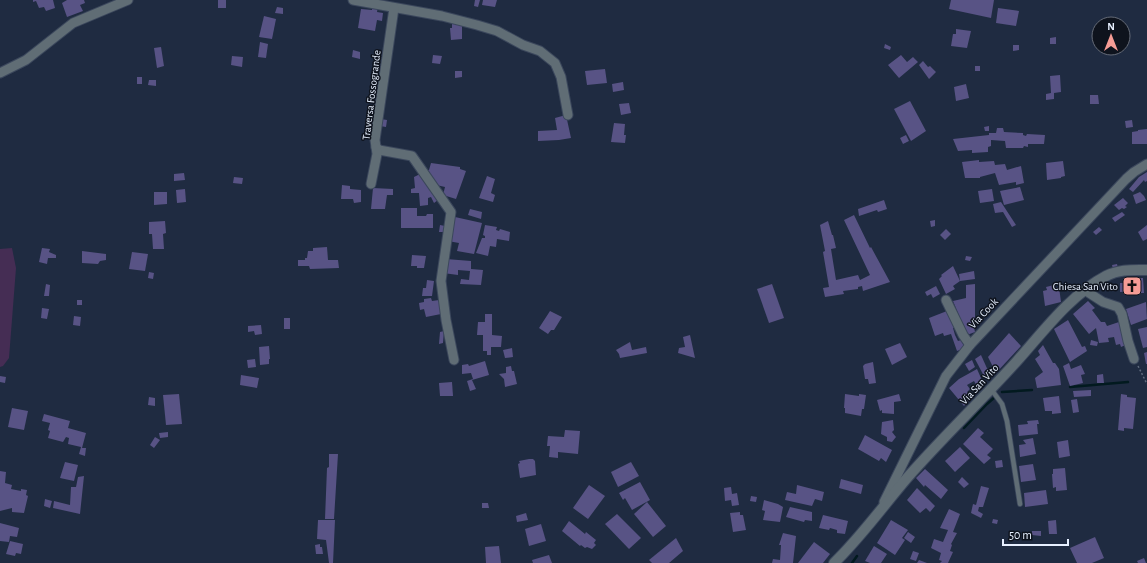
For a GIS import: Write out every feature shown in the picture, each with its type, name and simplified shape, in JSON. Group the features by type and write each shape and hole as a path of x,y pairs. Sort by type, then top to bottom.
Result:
{"street":[{"path":"0,73 26,60 72,23 128,0"},
{"path":"353,0 442,16 477,25 497,31 523,45 540,51 556,63 561,77 568,115"},
{"name":"Traversa Fossogrande","path":"394,8 375,140 376,147 380,150 412,156 451,212 441,281 446,320 454,360"},
{"path":"371,184 377,154 376,147"},
{"name":"Via Cook","path":"880,511 946,376 970,345 1126,179 1147,164"},
{"name":"Via San Vito","path":"834,563 850,548 938,444 991,389 1061,311 1106,276 1117,272 1147,270"},
{"path":"1086,291 1103,302 1118,307 1122,314 1134,359"},
{"path":"946,300 962,335 970,345"},
{"name":"Via San Vito","path":"841,563 850,548"}],"lane":[{"path":"991,389 1002,404 1007,420 1020,504"}],"path":[{"path":"1134,359 1147,384"}],"shaded area":[{"path":"12,248 16,268 9,358 3,366 0,367 0,249"}],"building":[{"path":"33,0 53,0 55,8 46,11 44,7 39,8 36,1 33,2"},
{"path":"67,0 84,0 85,3 80,5 83,11 67,17 62,3"},
{"path":"218,0 226,0 226,8 218,8"},
{"path":"475,0 480,0 478,7 474,6"},
{"path":"483,0 497,0 495,7 482,5"},
{"path":"951,0 994,0 991,18 949,9"},
{"path":"372,6 378,7 377,12 383,13 382,21 377,20 375,31 358,28 361,9 372,10"},
{"path":"277,7 283,8 283,14 275,13"},
{"path":"998,8 1019,11 1016,26 996,23"},
{"path":"264,16 276,19 272,39 259,37"},
{"path":"452,22 462,22 462,39 451,40 450,28 452,28"},
{"path":"956,29 971,31 967,48 951,46 953,34 956,34"},
{"path":"1056,37 1056,44 1050,44 1050,38"},
{"path":"260,42 268,44 266,58 258,57"},
{"path":"885,44 891,47 890,50 884,48"},
{"path":"1013,45 1019,45 1019,50 1013,51"},
{"path":"161,47 164,66 157,68 154,48"},
{"path":"353,50 360,52 360,59 352,57"},
{"path":"433,55 442,56 440,64 432,63"},
{"path":"901,55 907,62 913,57 918,62 899,78 888,65"},
{"path":"232,56 243,57 242,67 231,65"},
{"path":"923,61 928,67 930,66 936,72 929,79 919,65"},
{"path":"975,66 980,66 980,71 975,71"},
{"path":"605,69 607,83 587,85 585,71"},
{"path":"455,71 462,71 462,77 455,78"},
{"path":"1060,75 1061,92 1054,93 1054,99 1046,100 1046,94 1051,93 1050,76"},
{"path":"137,77 142,77 142,84 137,84"},
{"path":"149,80 156,80 156,86 148,85"},
{"path":"623,82 624,90 613,92 612,84"},
{"path":"966,84 969,98 956,101 954,87"},
{"path":"1090,95 1098,95 1099,104 1090,104"},
{"path":"910,101 926,131 911,141 894,109"},
{"path":"629,103 631,113 621,115 619,104"},
{"path":"566,115 571,138 538,141 538,131 557,130 555,118"},
{"path":"381,119 387,120 386,127 380,126"},
{"path":"1132,120 1133,127 1126,128 1125,121"},
{"path":"614,123 625,124 625,143 611,142"},
{"path":"989,126 989,131 985,131 984,127"},
{"path":"997,128 1003,128 1004,132 1023,133 1023,135 1026,136 1027,134 1045,135 1044,144 1028,144 1028,147 1024,146 1023,148 1006,148 1005,141 991,140 991,146 988,147 988,152 972,153 972,150 958,151 953,139 989,135 989,133 996,133"},
{"path":"1147,129 1147,144 1132,144 1132,132"},
{"path":"906,135 909,141 903,144 900,138"},
{"path":"979,160 979,162 994,161 995,165 1005,164 1007,170 1021,166 1024,183 1016,185 1016,182 999,185 995,173 980,178 965,178 962,162"},
{"path":"1063,161 1065,176 1047,180 1046,163"},
{"path":"431,163 460,167 460,169 466,171 456,199 443,195 445,187 432,184 423,170 429,170"},
{"path":"1147,172 1147,181 1145,182 1144,180 1133,192 1129,189 1139,177"},
{"path":"184,173 185,180 174,181 174,174"},
{"path":"420,174 438,200 434,203 431,197 428,198 428,205 420,206 419,193 411,193 411,189 415,188 414,177"},
{"path":"487,176 495,179 491,193 495,195 493,202 479,198"},
{"path":"234,177 243,178 242,184 233,183"},
{"path":"342,185 350,186 350,189 361,190 361,202 354,203 353,199 341,199"},
{"path":"1020,187 1024,200 1004,205 1000,191"},
{"path":"373,188 393,189 393,195 387,195 385,209 371,209"},
{"path":"185,189 186,202 177,203 176,190"},
{"path":"992,189 994,201 980,203 978,191"},
{"path":"154,192 167,192 167,204 154,205"},
{"path":"1140,192 1146,200 1136,204 1133,195"},
{"path":"1123,198 1128,203 1125,206 1127,207 1119,210 1114,205"},
{"path":"884,200 887,209 878,212 877,210 859,216 858,209"},
{"path":"1001,202 1016,225 1012,227 1003,212 995,213 993,204"},
{"path":"401,208 417,208 417,216 433,214 433,228 401,228"},
{"path":"470,209 482,212 481,219 468,215"},
{"path":"1122,212 1125,215 1115,222 1112,218"},
{"path":"854,215 870,248 871,247 890,282 863,291 862,286 858,287 858,289 843,291 844,294 825,297 823,288 829,287 823,252 825,251 820,225 828,221 836,248 831,249 836,280 858,275 860,280 870,275 844,220"},
{"path":"455,217 482,223 474,254 457,251 459,243 448,241"},
{"path":"935,220 935,226 931,227 930,221"},
{"path":"165,221 166,233 163,234 164,249 153,249 152,234 149,234 149,222"},
{"path":"440,225 445,226 444,232 439,232"},
{"path":"485,225 497,227 496,230 499,231 500,229 510,232 509,241 497,239 496,247 490,246 488,256 476,253 482,238 485,238 483,235"},
{"path":"1147,225 1147,239 1143,241 1138,232"},
{"path":"1099,227 1102,230 1096,235 1093,232"},
{"path":"946,229 951,234 945,240 940,235"},
{"path":"327,247 328,260 338,260 339,268 310,269 309,266 298,266 298,260 305,260 305,258 307,258 308,251 313,251 313,248"},
{"path":"42,248 50,249 49,252 56,255 56,258 48,258 47,264 39,262"},
{"path":"82,251 106,254 106,260 100,261 98,264 82,263"},
{"path":"132,252 148,254 145,271 129,269"},
{"path":"412,255 426,256 424,268 411,266"},
{"path":"966,256 972,257 970,261 965,260"},
{"path":"446,259 471,261 471,269 483,270 481,285 460,284 461,279 469,280 470,271 458,270 458,275 443,273"},
{"path":"1117,264 1118,268 1113,269 1112,265"},
{"path":"953,266 960,281 953,286 955,289 946,294 939,279 942,276 941,275"},
{"path":"974,271 975,279 960,281 959,274"},
{"path":"149,272 154,273 153,279 148,278"},
{"path":"1123,278 1143,278 1144,293 1137,293 1137,291 1120,292 1120,283 1123,283"},
{"path":"427,280 434,281 432,296 422,296 423,288 426,288"},
{"path":"46,284 50,285 49,296 44,296"},
{"path":"772,284 784,318 769,323 757,289"},
{"path":"975,284 975,322 973,323 975,332 967,335 953,301 966,298 966,285"},
{"path":"1054,285 1055,288 1059,287 1061,302 1045,306 1043,291 1047,290 1046,287"},
{"path":"936,286 940,294 933,298 931,294 927,296 925,292"},
{"path":"431,298 432,301 439,300 441,314 426,317 424,309 420,310 419,303 424,302 424,299"},
{"path":"77,300 82,300 82,305 77,305"},
{"path":"1088,301 1095,308 1092,310 1101,322 1105,322 1107,326 1122,321 1128,344 1121,347 1120,344 1116,345 1114,337 1108,338 1109,342 1099,343 1096,328 1089,334 1073,314"},
{"path":"1146,302 1147,319 1131,325 1126,309"},
{"path":"42,308 49,309 47,319 41,318"},
{"path":"550,311 562,317 554,330 551,330 548,334 539,328"},
{"path":"947,311 956,327 953,328 955,335 958,341 961,340 965,348 957,351 951,334 944,336 943,333 935,336 929,318"},
{"path":"485,314 492,314 492,335 502,336 501,347 491,347 491,355 487,355 487,351 483,351 483,335 477,335 478,322 485,322"},
{"path":"74,316 81,317 80,326 73,325"},
{"path":"284,318 290,318 290,329 284,329"},
{"path":"1068,320 1082,347 1085,346 1087,351 1070,362 1054,329"},
{"path":"261,325 262,334 255,335 254,331 248,332 248,326"},
{"path":"1147,327 1147,347 1143,348 1138,329"},
{"path":"444,331 443,343 439,344 440,332"},
{"path":"1009,333 1021,346 996,373 988,357"},
{"path":"690,335 695,358 678,353 679,348 685,347 683,337"},
{"path":"1091,340 1098,342 1097,346 1090,345"},
{"path":"630,342 632,350 646,347 647,353 620,358 616,350"},
{"path":"900,343 907,357 892,365 885,349"},
{"path":"1043,345 1053,363 1055,363 1059,369 1061,385 1037,388 1035,378 1043,372 1035,359 1040,355 1038,351"},
{"path":"269,346 269,364 260,365 259,347"},
{"path":"512,348 513,357 505,358 503,350"},
{"path":"1147,352 1147,364 1146,364 1144,353"},
{"path":"981,355 990,375 985,378 975,359"},
{"path":"255,359 256,367 248,368 247,360"},
{"path":"972,360 975,367 969,371 965,364"},
{"path":"485,361 489,375 472,380 476,389 470,391 467,381 473,379 471,373 462,374 462,365 468,364 469,366"},
{"path":"873,362 876,383 869,384 868,379 865,379 863,366"},
{"path":"1069,363 1071,369 1081,365 1085,374 1081,375 1083,383 1070,386 1063,366"},
{"path":"511,366 512,371 514,371 517,384 505,387 504,379 499,374 506,373 506,367"},
{"path":"977,369 984,385 978,388 974,381 967,385 970,389 967,392 972,397 964,406 949,388 959,379"},
{"path":"1103,374 1104,383 1097,383 1097,375"},
{"path":"241,375 259,378 257,388 240,385"},
{"path":"0,376 6,377 5,383 0,382"},
{"path":"452,382 453,396 440,396 439,383"},
{"path":"1091,390 1091,396 1074,397 1073,391"},
{"path":"179,394 182,424 166,425 163,395"},
{"path":"845,394 859,396 859,394 866,395 864,409 862,409 861,416 845,413"},
{"path":"899,394 901,401 894,402 894,414 882,413 882,410 880,411 877,400"},
{"path":"1121,394 1127,395 1127,397 1136,398 1133,429 1124,428 1124,431 1118,430"},
{"path":"1059,396 1061,413 1052,414 1052,411 1045,411 1043,398"},
{"path":"149,397 155,398 155,406 148,405"},
{"path":"1077,399 1079,412 1073,413 1071,400"},
{"path":"12,408 28,411 24,430 8,427"},
{"path":"44,414 70,421 68,428 86,433 82,448 86,448 85,456 79,454 81,447 68,444 69,438 66,437 63,442 48,438 50,423 42,421"},
{"path":"893,420 894,430 892,432 896,437 892,442 887,441 887,437 881,434 882,422"},
{"path":"1038,420 1038,434 1019,436 1018,425 1028,424 1027,421"},
{"path":"978,428 984,433 980,437 993,449 987,455 991,458 984,464 963,444"},
{"path":"565,430 580,431 578,454 558,452 558,458 549,457 550,446 547,446 548,436 564,437"},
{"path":"168,432 168,437 160,438 159,433"},
{"path":"865,435 892,450 886,462 881,458 879,461 858,449"},
{"path":"155,437 160,440 154,448 150,445"},
{"path":"1033,438 1036,454 1020,457 1019,445 1026,444 1023,440"},
{"path":"1068,440 1070,456 1059,458 1057,442"},
{"path":"960,447 970,458 955,472 945,461"},
{"path":"329,454 338,454 334,519 325,519"},
{"path":"533,459 535,461 536,475 520,478 519,461"},
{"path":"1002,460 1003,467 996,468 995,461"},
{"path":"65,462 78,465 74,481 60,478"},
{"path":"631,462 639,476 618,487 611,472"},
{"path":"1033,464 1036,480 1021,482 1019,466"},
{"path":"1065,468 1067,490 1056,491 1056,487 1053,488 1053,469"},
{"path":"925,469 948,490 941,499 925,485 924,487 916,478"},
{"path":"0,471 6,472 5,483 12,485 11,489 21,491 21,489 27,490 26,495 28,496 24,513 12,512 12,508 0,511"},
{"path":"84,476 80,514 53,508 54,501 70,505 71,487 76,487 78,477"},
{"path":"962,477 969,484 964,488 958,482"},
{"path":"841,479 863,485 861,494 839,488"},
{"path":"640,482 650,500 632,510 625,498 623,500 619,493"},
{"path":"589,485 605,496 588,519 573,508"},
{"path":"797,485 824,492 822,501 815,499 812,506 785,500 787,492 796,494"},
{"path":"981,486 989,488 983,507 979,507 978,511 983,514 981,518 971,513 973,504 976,505"},
{"path":"731,487 732,494 737,493 739,505 732,506 731,500 725,501 724,488"},
{"path":"917,488 935,506 930,512 926,508 920,513 907,500"},
{"path":"1046,490 1048,504 1025,507 1024,493"},
{"path":"751,496 757,497 756,502 750,501"},
{"path":"45,499 52,501 50,508 44,506"},
{"path":"764,500 783,507 780,522 763,520 765,511 762,510"},
{"path":"647,502 666,526 653,537 634,514"},
{"path":"482,503 488,503 489,508 482,508"},
{"path":"790,507 812,512 812,521 805,520 804,522 786,517"},
{"path":"949,509 960,514 953,532 957,533 951,544 950,551 953,552 948,563 940,563 942,561 939,560 941,553 931,548 934,539 943,542 948,530 940,528"},
{"path":"740,512 740,515 743,515 746,530 733,532 730,513"},
{"path":"526,513 528,520 517,522 516,516"},
{"path":"617,514 641,538 629,549 605,524"},
{"path":"823,515 848,521 845,534 837,533 837,530 830,528 829,530 819,528"},
{"path":"993,519 998,520 997,524 992,523"},
{"path":"318,520 335,520 333,563 329,563 326,540 317,539"},
{"path":"891,520 908,530 902,538 905,540 895,555 877,543"},
{"path":"1056,520 1057,534 1049,534 1048,521"},
{"path":"569,521 585,534 586,532 596,540 594,543 596,545 592,549 587,547 585,548 581,545 580,546 562,531"},
{"path":"0,523 19,528 17,537 10,536 9,542 0,541"},
{"path":"541,524 546,541 529,546 525,529"},
{"path":"1032,531 1041,531 1041,536 1032,535"},
{"path":"908,532 915,537 911,543 904,538"},
{"path":"783,533 796,536 793,563 772,563 773,559 780,560 781,545 779,545"},
{"path":"1095,537 1104,558 1092,563 1077,563 1070,548"},
{"path":"676,538 683,551 669,563 652,563 649,560"},
{"path":"10,541 23,544 21,554 16,553 15,556 6,554"},
{"path":"814,542 830,554 823,563 798,563"},
{"path":"320,544 323,554 316,554 315,545"},
{"path":"499,546 501,563 486,563 485,547"},
{"path":"874,546 887,554 881,563 870,563 865,561"},
{"path":"913,551 919,553 916,561 910,559"},
{"path":"549,555 552,563 533,563 532,560"},
{"path":"1144,558 1146,563 1138,563 1137,561"},
{"path":"919,560 927,563 917,563"}],"waterway":[{"path":"1070,387 1128,382"},
{"path":"1002,392 1032,390"},
{"path":"964,428 995,397"},
{"path":"852,563 857,556"}],"place":[{"name":"Chiesa San Vito","path":"1132,286"}]}
